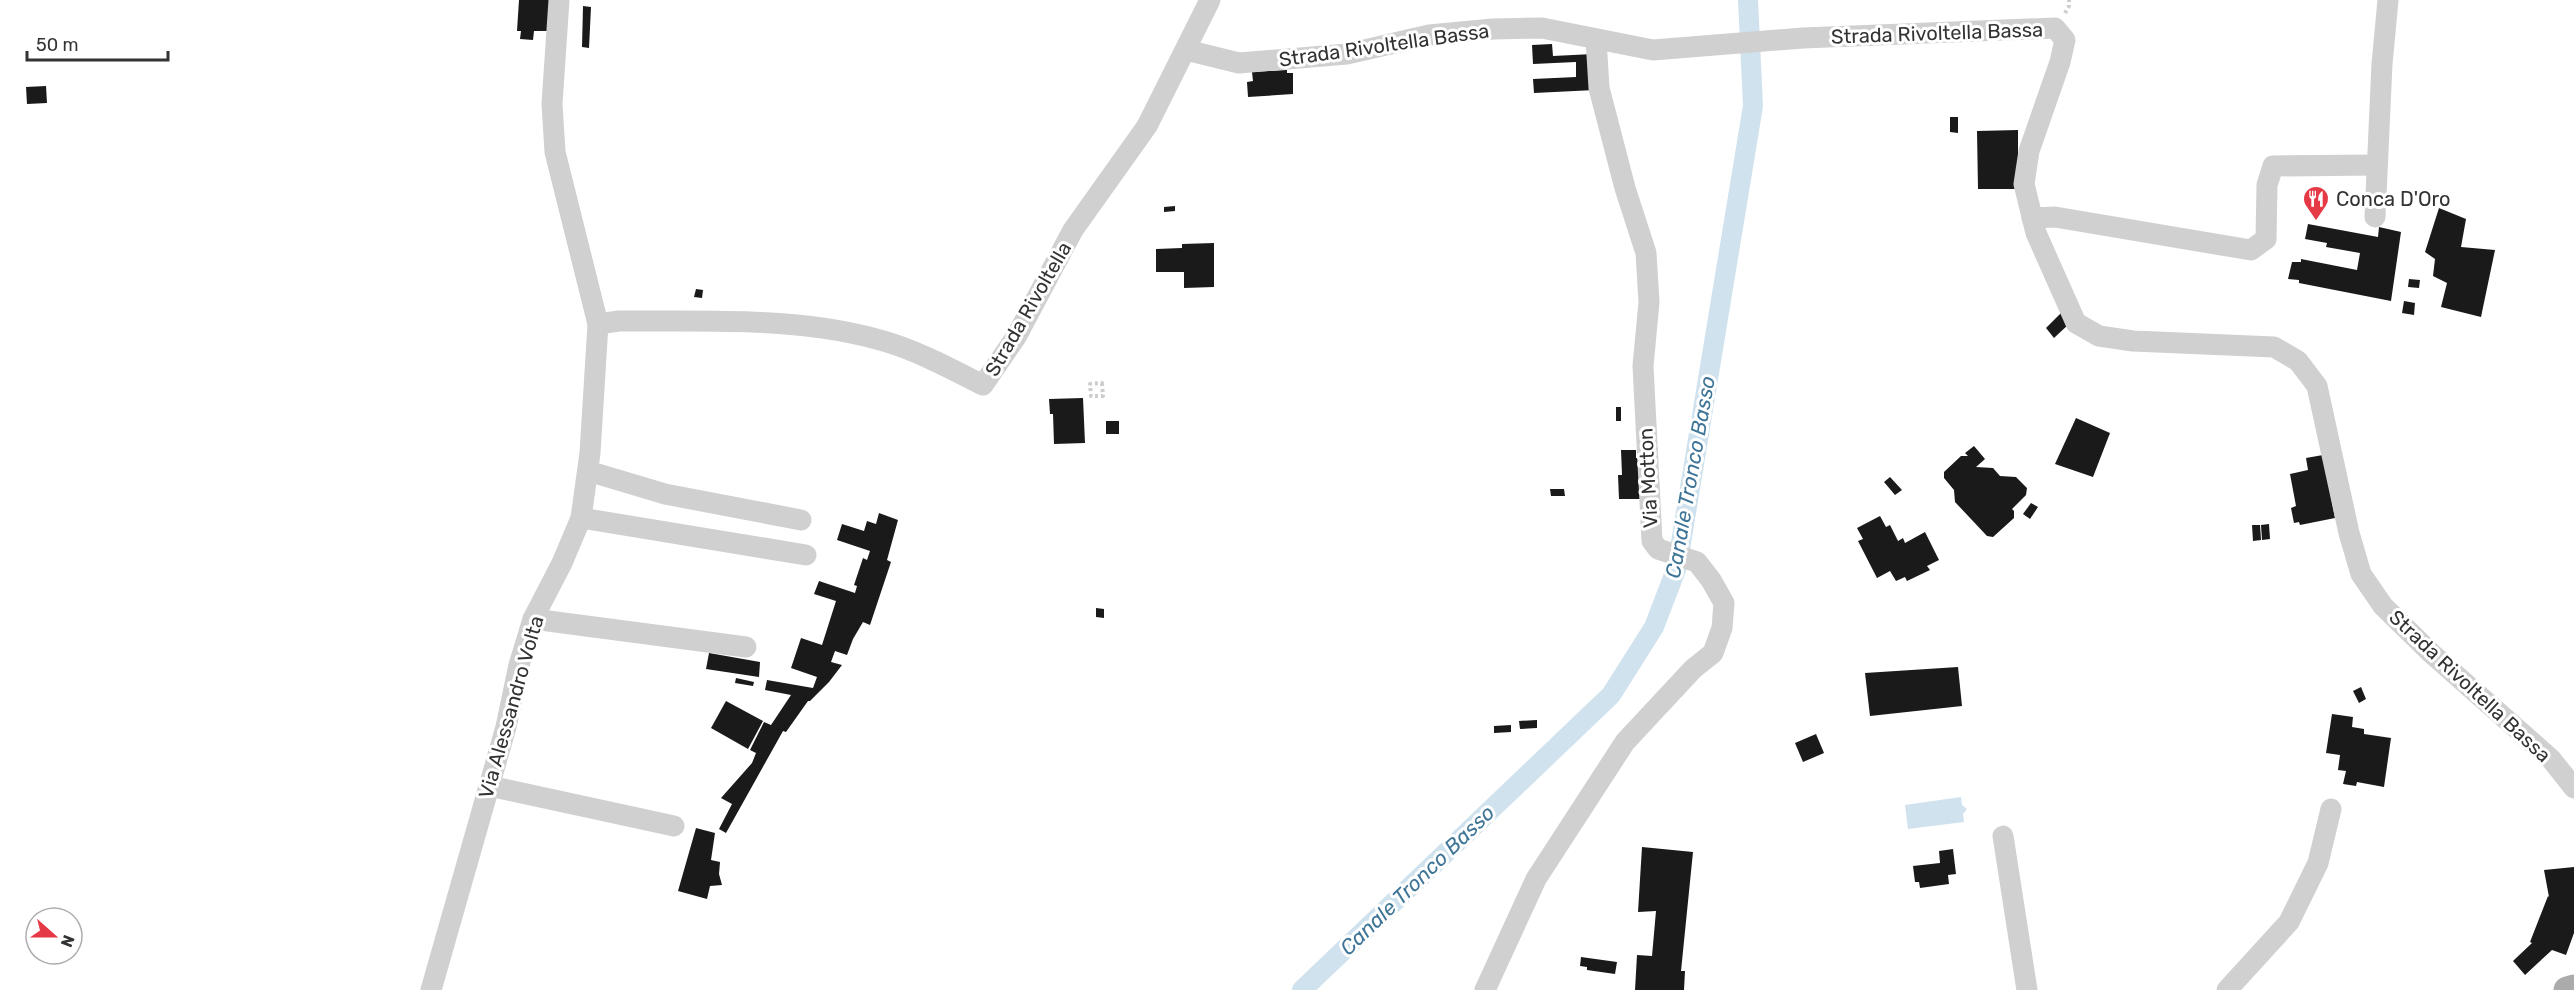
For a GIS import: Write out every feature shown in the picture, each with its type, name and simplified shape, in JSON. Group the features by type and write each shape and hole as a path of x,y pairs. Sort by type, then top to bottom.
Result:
{"main road":[{"path":"2567,990 2574,988"}],"street":[{"name":"Via Alessandro Volta","path":"431,990 489,786 533,619 582,518 588,471 598,324 555,152 552,104 559,0"},
{"path":"1186,50 1210,0"},
{"path":"2375,217 2388,0"},
{"name":"Strada Rivoltella Bassa","path":"1186,50 1239,63 1347,54 1429,35 1493,29 1542,28 1653,51 1762,40 2055,28 2065,40 2060,62 2029,150 2024,184 2036,233 2076,323 2099,336 2133,341 2274,347 2298,360 2317,386 2349,533 2361,574 2383,606 2431,653 2550,759 2574,788"},
{"name":"Via Motton","path":"1485,990 1536,879 1625,742 1693,669 1713,653 1722,628 1724,603 1711,580 1696,562 1658,549 1652,541 1643,378 1649,303 1646,253 1624,188 1599,88 1596,39"},
{"name":"Strada Rivoltella","path":"598,324 619,321 747,322 816,327 888,342 983,385 1016,337 1073,230 1147,126 1186,50"},
{"path":"2032,218 2055,218 2251,250 2266,239 2267,185 2273,166 2378,165"},
{"path":"588,471 665,494 801,520"},
{"path":"582,518 806,555"},
{"path":"533,619 747,647"},
{"path":"489,786 674,826"},
{"path":"2227,990 2289,922 2311,881 2331,809"},
{"path":"2003,836 2027,990"}],"path":[{"path":"1102,383 1103,396 1091,396 1090,384 1102,383"}],"water":[{"path":"1961,797 1962,805 1967,809 1963,814 1964,822 1908,829 1905,805"}],"building":[{"path":"519,0 556,0 555,31 534,31 533,40 520,39 521,31 517,31"},
{"path":"583,6 591,7 589,48 582,47"},
{"path":"1552,44 1553,56 1593,54 1595,90 1534,93 1533,79 1576,77 1576,62 1533,64 1532,45"},
{"path":"1287,70 1287,73 1293,73 1293,94 1248,97 1247,82 1253,81 1252,72"},
{"path":"46,86 47,103 27,104 26,87"},
{"path":"1950,117 1958,117 1958,133 1950,132"},
{"path":"2018,130 2018,189 1978,189 1977,131"},
{"path":"1175,206 1175,211 1164,212 1164,207"},
{"path":"2439,208 2466,219 2461,247 2495,250 2481,317 2441,307 2447,283 2433,276 2435,259 2425,252"},
{"path":"2308,224 2378,237 2379,227 2401,232 2391,301 2288,279 2292,262 2301,262 2301,259 2357,270 2360,253 2326,247 2327,243 2305,239"},
{"path":"1214,243 1214,287 1184,288 1184,272 1156,272 1156,249 1182,248 1182,244"},
{"path":"2409,279 2420,280 2419,288 2408,287"},
{"path":"696,289 703,290 702,298 694,297"},
{"path":"2404,301 2415,303 2414,315 2402,313"},
{"path":"2061,313 2070,323 2054,338 2046,328"},
{"path":"1083,398 1085,443 1054,444 1053,414 1050,414 1049,399"},
{"path":"1616,407 1621,407 1621,421 1616,421"},
{"path":"2076,418 2110,433 2093,477 2055,464"},
{"path":"1106,421 1119,421 1119,434 1106,434"},
{"path":"1974,446 1985,459 1976,467 1993,468 2000,476 2016,477 2027,488 2026,495 2012,509 2014,518 1993,537 1987,536 1955,502 1954,490 1944,478 1944,472 1961,456 1968,456 1965,453"},
{"path":"1621,450 1636,450 1636,458 1646,457 1647,499 1619,499 1618,475 1622,475"},
{"path":"2323,455 2335,518 2300,525 2299,522 2294,523 2291,508 2296,506 2290,474 2308,470 2306,458"},
{"path":"1890,477 1902,490 1895,495 1884,482"},
{"path":"1550,489 1564,489 1565,496 1551,496"},
{"path":"2031,503 2038,507 2030,519 2023,514"},
{"path":"879,513 898,520 887,560 891,562 870,625 863,622 847,655 835,651 831,662 842,665 829,682 808,701 786,732 783,731 726,833 719,829 732,804 721,798 752,763 756,753 750,750 764,722 771,725 791,695 765,690 767,680 813,688 817,677 791,668 801,638 822,645 836,601 814,594 819,581 855,593 857,586 854,585 863,558 867,560 870,551 837,540 842,524 864,531 867,521 876,524"},
{"path":"1880,516 1886,527 1890,525 1898,541 1903,538 1905,543 1925,532 1939,560 1927,566 1930,570 1907,581 1905,577 1896,581 1890,571 1877,578 1858,541 1863,539 1857,528"},
{"path":"2269,524 2270,539 2262,540 2261,525"},
{"path":"2252,525 2260,525 2261,540 2253,541"},
{"path":"1096,608 1104,609 1104,618 1096,617"},
{"path":"709,653 760,662 759,677 706,669"},
{"path":"1958,667 1962,706 1870,716 1865,673"},
{"path":"736,678 754,682 753,686 735,683"},
{"path":"2361,687 2366,699 2359,703 2353,691"},
{"path":"726,701 763,721 748,749 711,728"},
{"path":"2332,714 2353,717 2352,727 2364,729 2364,734 2391,738 2384,787 2357,782 2356,786 2343,784 2346,771 2338,770 2340,755 2326,753"},
{"path":"1537,720 1537,728 1520,729 1519,721"},
{"path":"1511,725 1511,732 1494,733 1494,726"},
{"path":"1816,734 1824,753 1803,762 1795,743"},
{"path":"696,828 715,833 711,860 720,862 719,874 722,885 710,886 707,899 678,891"},
{"path":"1642,847 1693,852 1681,971 1685,971 1684,990 1635,990 1637,955 1652,956 1656,911 1638,912"},
{"path":"1953,849 1956,874 1948,875 1949,884 1920,888 1919,882 1915,882 1913,866 1940,863 1939,851"},
{"path":"2574,867 2574,933 2566,955 2552,950 2525,975 2513,961 2532,943 2530,942 2549,897 2544,870"},
{"path":"1581,957 1617,962 1615,974 1587,970 1587,967 1580,966"}],"waterway":[{"name":"Canale Tronco Basso","path":"1302,990 1611,695 1654,627 1677,567 1753,106 1748,0"}],"place":[{"name":"Conca D'Oro","path":"2316,222"}]}
